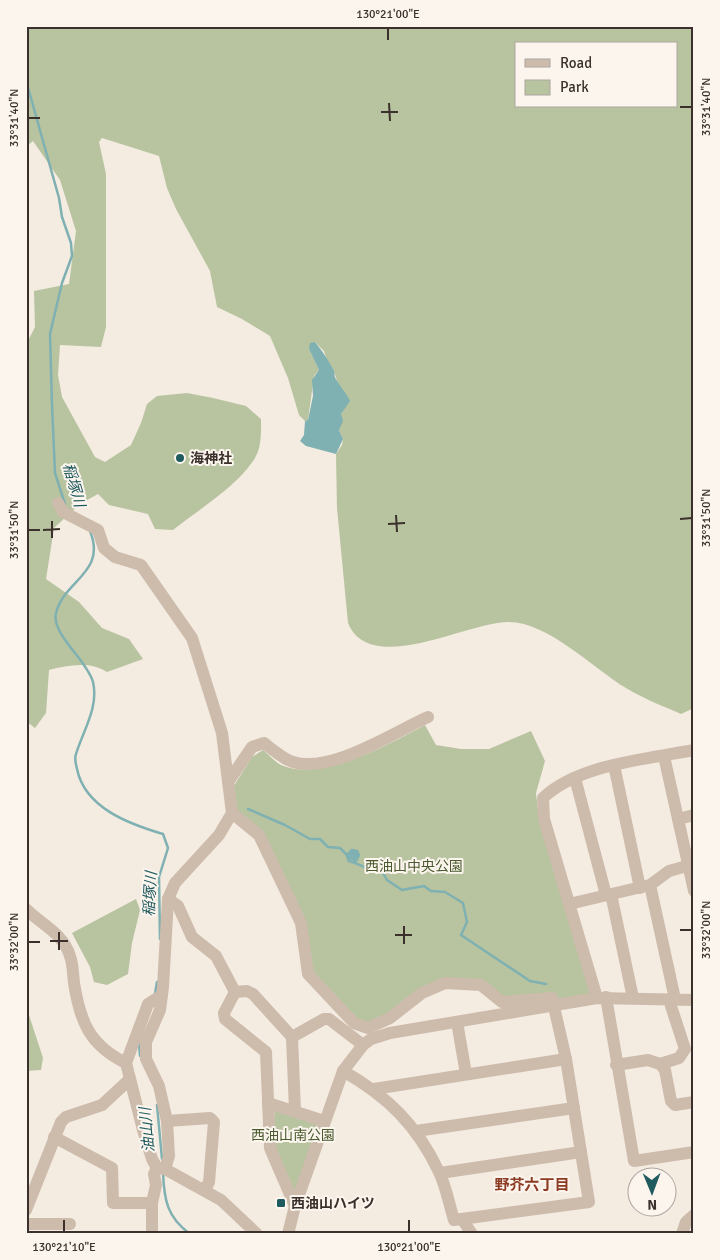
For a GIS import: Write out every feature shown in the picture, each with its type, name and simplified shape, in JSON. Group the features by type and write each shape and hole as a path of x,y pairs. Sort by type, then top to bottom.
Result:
{"street":[{"path":"61,508 98,530 104,548 115,557 141,565 192,638 222,733 232,813 219,835 175,883 168,899 160,1010 146,1042 146,1059 158,1086 167,1121 169,1156 161,1169 154,1174 156,1185 152,1203 152,1234"},
{"path":"228,782 252,747 264,743 292,762 313,765 375,746 403,728 428,717"},
{"path":"694,750 614,765 575,778 551,791 543,798 544,820 569,904 602,998 634,1161 694,1152"},
{"path":"664,756 678,819 691,865 694,891"},
{"path":"614,765 673,999 670,1006 685,1049 679,1058 660,1064"},
{"path":"575,778 608,895 633,998"},
{"path":"232,813 259,835 301,923 308,974 354,1024 368,1028 390,1018 422,993 445,983 481,984 502,1002 552,998 566,1059 589,1202 454,1220 440,1173 416,1131 374,1089 343,1070"},
{"path":"678,819 694,816"},
{"path":"569,904 645,886 669,871 691,865"},
{"path":"168,899 178,906 192,937 216,956 235,992"},
{"path":"26,909 60,937 70,956 78,1011 85,1028 111,1056 126,1063"},
{"path":"235,992 246,991 253,994 292,1037 295,1111"},
{"path":"235,992 224,1013 225,1019 266,1052 270,1148 295,1206"},
{"path":"162,995 148,1004 126,1063 152,1159 161,1169 205,1190 221,1200 257,1234"},
{"path":"288,1234 295,1206 343,1070 363,1045 371,1039 390,1033 602,998 694,1000"},
{"path":"292,1037 324,1019 329,1019 363,1045"},
{"path":"457,1022 466,1074"},
{"path":"374,1089 566,1059"},
{"path":"616,1066 648,1060 660,1064 665,1070 671,1101 675,1105 694,1102"},
{"path":"26,1210 61,1122 66,1117 102,1106 130,1080"},
{"path":"268,1103 324,1121"},
{"path":"416,1131 574,1108"},
{"path":"167,1121 210,1118 214,1122 209,1182 205,1190"},
{"path":"54,1137 112,1168 113,1203 152,1203"},
{"path":"440,1173 581,1152"},
{"path":"682,1234 686,1222 694,1215"},
{"path":"462,1219 472,1234"},
{"path":"26,1224 70,1224"}],"green space":[{"path":"26,26 694,26 694,708 681,714 640,696 613,680 555,638 524,624 509,622 491,624 421,643 398,646 377,646 360,638 348,623 337,508 336,454 342,445 343,439 339,430 341,414 346,405 324,351 315,342 309,349 319,370 314,376 308,420 305,421 299,415 288,378 270,336 217,307 210,271 176,209 167,188 159,156 102,138 99,142 106,174 106,327 101,347 60,345 58,375 62,397 95,457 105,462 131,445 147,404 157,396 187,393 246,406 261,419 260,441 256,456 246,471 216,498 173,530 155,529 148,514 109,505 98,494 80,504 54,528 46,579 79,602 102,628 129,639 143,659 107,672 86,665 49,670 46,713 35,728 26,721 26,345 35,327 34,291 69,284 76,231 60,180 33,141 26,147"},
{"name":"西油山中央公園","path":"425,725 436,745 461,749 489,749 531,731 545,761 536,793 539,820 592,999 502,1002 481,985 445,983 368,1028 308,974 301,923 259,835 232,813 230,792 252,757 263,750 281,765 297,769 315,769 335,765 374,751"},
{"path":"136,899 140,910 132,943 128,974 107,985 94,982 90,967 72,933"},
{"path":"26,1006 43,1058 41,1070 26,1071"},
{"name":"西油山南公園","path":"275,1108 318,1122 296,1190 293,1190 272,1146"}],"water":[{"path":"315,342 330,364 335,378 350,401 341,414 343,421 339,430 343,439 336,454 306,446 300,441 304,435 305,421 308,420 313,396 312,380 319,370 309,349 310,343"}],"waterway":[{"name":"稲塚川","path":"28,26 27,84 59,198 62,217 71,243 72,256 62,283 50,334 55,473 65,504"},
{"name":"稲塚川","path":"90,531 94,545 93,557 89,567 67,592 60,602 56,613 59,630 84,665 93,682 94,701 92,710 76,754 75,762 82,783 99,804 123,819 163,834 168,848 159,877 160,939"},
{"path":"248,809 285,825 310,839 320,839 328,847 340,848 346,854 349,861 383,873 387,880 402,890 424,886 431,891 445,892 463,903 467,922 461,935 530,981 546,984"},
{"path":"347,855 352,850 357,851 359,855 356,861"},
{"path":"352,856 354,855 353,858 350,856 353,853 356,856 354,859 349,858 351,852 357,854 354,861"},
{"name":"稲塚川","path":"155,994 157,982"},
{"name":"油山川","path":"139,1044 140,1056"},
{"name":"油山川","path":"157,1105 162,1159"},
{"name":"油山川","path":"163,1172 164,1191 168,1207 176,1221 190,1234"}],"place":[{"name":"海神社","path":"180,458"},
{"name":"西油山ハイツ","path":"281,1203"}],"district":[{"name":"野芥六丁目","path":"532,1185"}]}
